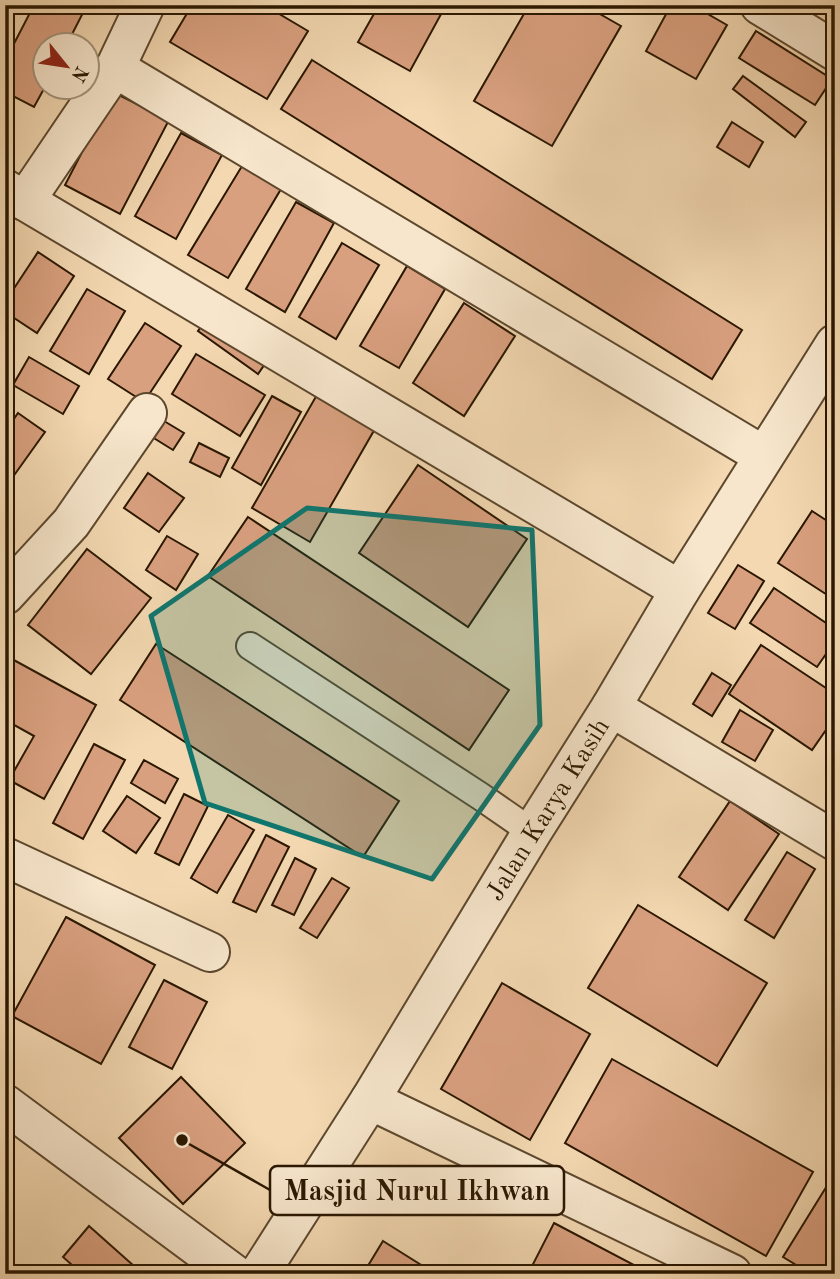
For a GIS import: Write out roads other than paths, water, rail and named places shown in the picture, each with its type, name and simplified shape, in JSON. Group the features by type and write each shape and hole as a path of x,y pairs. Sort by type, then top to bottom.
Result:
{"street":[{"path":"145,5 115,68 15,195 680,590"},
{"path":"760,5 835,51"},
{"path":"115,68 764,456"},
{"name":"Jalan Karya Kasih","path":"259,1274 370,1100 680,590 835,344"},
{"path":"5,594 71,523 147,413"},
{"path":"611,707 835,841"},
{"path":"5,857 210,952"},
{"path":"370,1100 732,1274"},
{"path":"5,1104 234,1274"}],"lane":[{"path":"250,646 532,832"}],"place":[{"name":"Masjid Nurul Ikhwan","path":"182,1140"}]}
